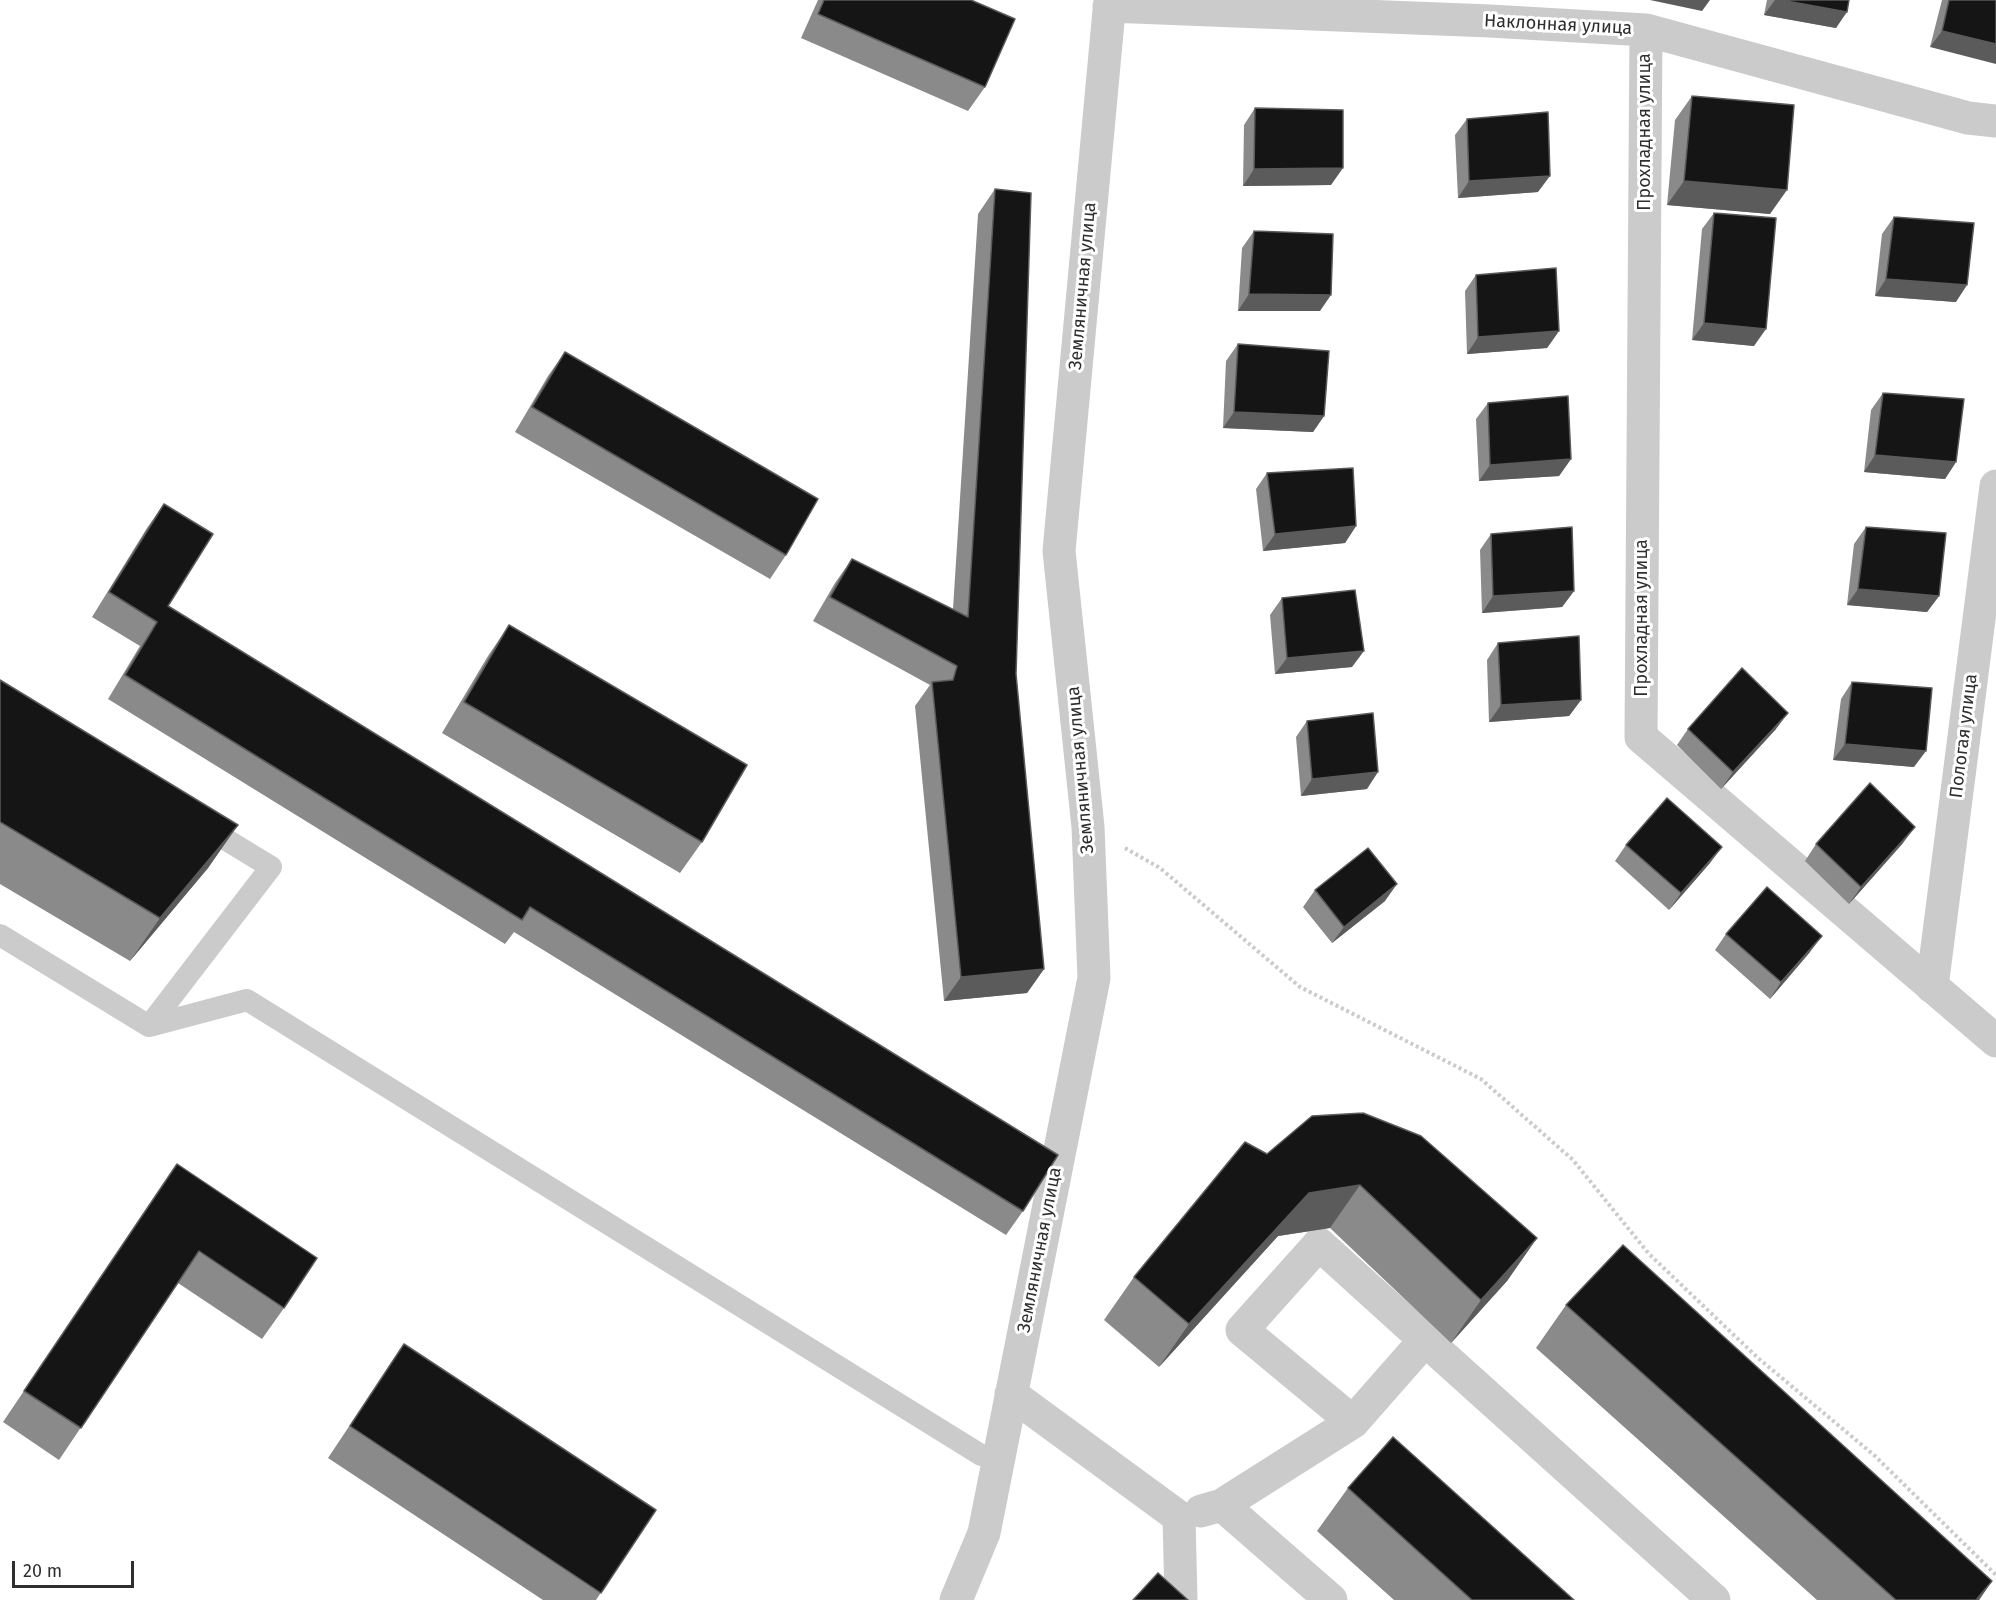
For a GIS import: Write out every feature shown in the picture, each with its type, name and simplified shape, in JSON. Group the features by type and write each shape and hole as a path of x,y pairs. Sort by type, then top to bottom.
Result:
{"street":[{"name":"Наклонная улица","path":"1109,3 1646,30 1968,118 1996,122"},
{"name":"Земляничная улица","path":"956,1600 984,1533 1094,978 1088,827 1059,551 1109,3"},
{"name":"Прохладная улица","path":"1646,30 1641,737 1996,1041"},
{"name":"Пологая улица","path":"1932,987 1996,486"},
{"path":"1353,1422 1242,1329 1319,1244 1714,1600"},
{"path":"1179,1517 1222,1505 1353,1422 1425,1340"},
{"path":"1011,1394 1179,1517"},
{"path":"1222,1505 1330,1600"},
{"path":"1179,1517 1181,1600"}],"lane":[{"path":"149,1026 271,867 180,812"},
{"path":"0,934 149,1026 247,1000 981,1455"}],"path":[{"path":"1088,827 1160,868 1300,987 1481,1079 1573,1160 1657,1262 1758,1358 1875,1456 1996,1575"}],"building":[{"path":"824,0 971,0 1015,19 985,87 818,14"},
{"path":"1781,0 1849,0 1847,12"},
{"path":"1949,0 1996,0 1996,44 1942,31"},
{"path":"1692,96 1794,105 1787,190 1684,181"},
{"path":"1255,108 1343,110 1343,168 1254,169"},
{"path":"1548,112 1550,176 1469,181 1467,119"},
{"path":"995,189 1031,193 1016,674 1044,969 961,977 932,682 953,680 957,666 830,597 852,559 968,617"},
{"path":"1714,213 1776,218 1766,329 1704,323"},
{"path":"1894,217 1974,223 1967,285 1886,279"},
{"path":"1254,231 1333,234 1331,295 1249,294"},
{"path":"1556,268 1559,331 1478,337 1476,275"},
{"path":"1238,344 1329,351 1324,416 1234,412"},
{"path":"565,352 818,499 786,555 532,407"},
{"path":"1883,393 1964,399 1956,462 1875,455"},
{"path":"1568,396 1571,459 1490,465 1488,403"},
{"path":"1353,468 1356,526 1275,534 1267,473"},
{"path":"164,504 213,534 168,606 1058,1155 1023,1211 530,907 522,920 125,675 157,622 109,592"},
{"path":"1572,527 1574,591 1493,596 1491,534"},
{"path":"1866,527 1946,533 1939,596 1858,589"},
{"path":"1355,590 1364,651 1287,658 1282,598"},
{"path":"509,625 747,765 702,842 464,702"},
{"path":"1579,636 1581,700 1501,705 1498,643"},
{"path":"1742,668 1788,713 1733,772 1688,729"},
{"path":"0,680 238,825 160,918 0,822"},
{"path":"1852,682 1932,688 1926,751 1845,744"},
{"path":"1373,713 1378,772 1312,779 1307,721"},
{"path":"1870,783 1915,827 1861,887 1816,844"},
{"path":"1667,798 1722,847 1681,893 1626,845"},
{"path":"1368,848 1397,884 1344,927 1315,890"},
{"path":"1767,887 1822,936 1781,982 1726,934"},
{"path":"1363,1113 1421,1136 1537,1238 1481,1300 1360,1185 1309,1193 1189,1324 1134,1277 1245,1142 1267,1154 1312,1116"},
{"path":"177,1164 317,1258 284,1308 199,1251 81,1428 24,1391"},
{"path":"1623,1245 1992,1581 1976,1600 1896,1600 1566,1305"},
{"path":"404,1344 656,1510 601,1593 350,1426"},
{"path":"1393,1437 1574,1600 1472,1600 1348,1488"},
{"path":"1158,1573 1188,1600 1133,1600"}]}
